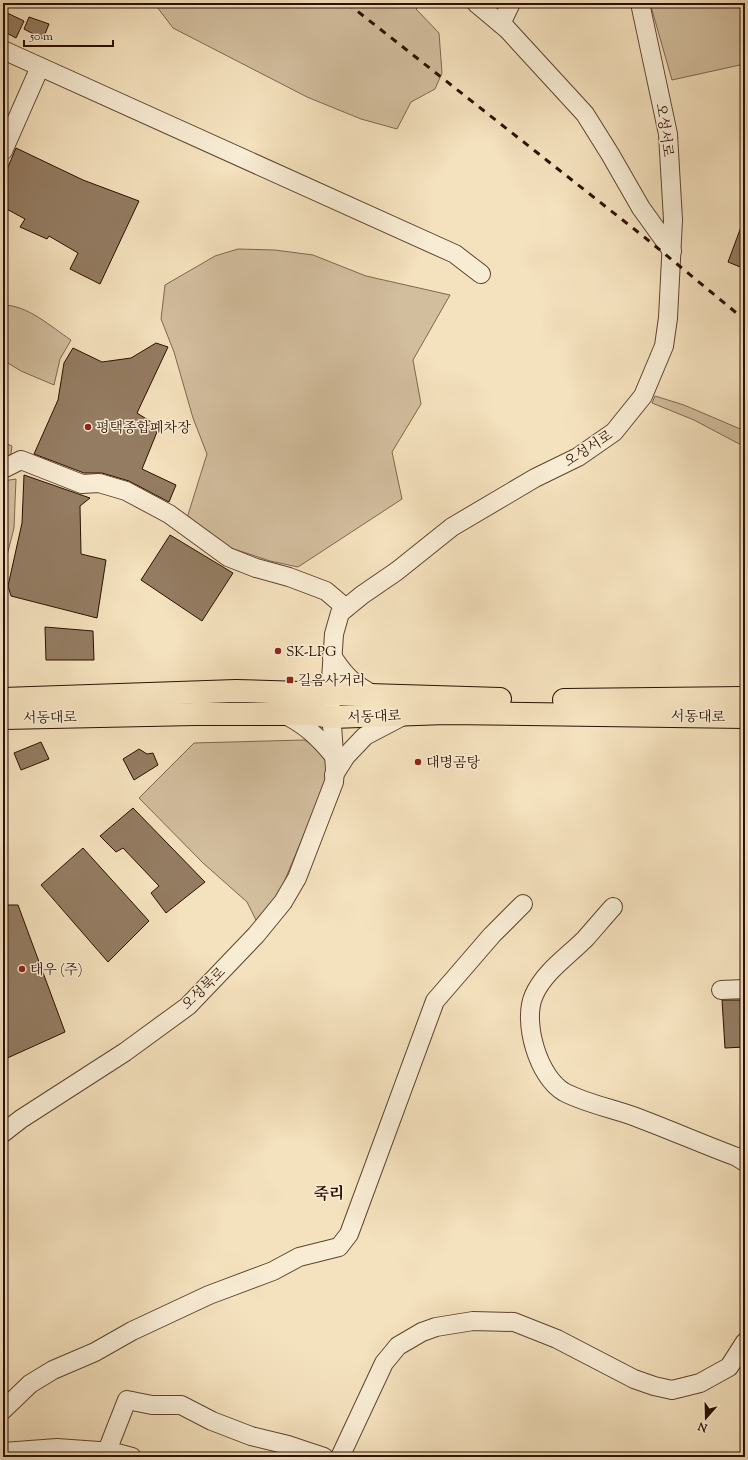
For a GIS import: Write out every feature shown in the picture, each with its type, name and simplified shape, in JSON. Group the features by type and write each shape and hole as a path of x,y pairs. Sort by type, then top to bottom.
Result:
{"main road":[{"name":"서동대로","path":"3,699 236,691 536,700 745,698"},
{"name":"서동대로","path":"3,718 196,714 312,714 332,717 446,713 745,717"}],"street":[{"path":"476,3 501,24 585,114 641,208 672,251"},
{"path":"501,24 511,3"},
{"name":"오성서로","path":"334,779 330,695 332,656 336,622 340,613 362,595 397,571 452,527 529,481 578,457 614,432 643,396 664,346 668,318 673,220 668,134 640,3"},
{"path":"3,50 455,254 481,274"},
{"path":"3,151 40,67"},
{"path":"3,469 21,460 82,484 99,483 126,491 169,514 228,557 256,568 289,577 326,591 346,608"},
{"path":"332,656 352,682 374,696"},
{"path":"283,714 306,727 321,739 334,756"},
{"path":"334,779 346,756 365,736 405,714"},
{"name":"오성북로","path":"3,1133 21,1119 125,1052 188,1006 256,935 282,902 297,878 334,779"},
{"path":"3,1410 30,1384 53,1370 95,1352 132,1331 209,1294 273,1271 299,1257 339,1247 349,1234 435,1001 492,934 524,904"},
{"path":"613,907 584,939 552,970 534,993 530,1006 530,1026 534,1049 549,1077 563,1092 634,1117 737,1157 745,1162"},
{"path":"722,990 745,989"},
{"path":"340,1457 384,1363 398,1346 422,1332 436,1327 473,1321 514,1322 557,1339 634,1379 672,1390 700,1383 729,1367 745,1342"},
{"path":"107,1451 127,1400 152,1405 181,1405 212,1421 251,1436 288,1445 324,1457"},
{"path":"3,1452 57,1448 107,1451 132,1457"}],"shaded area":[{"path":"154,3 421,3 416,9 439,33 442,73 435,89 411,102 397,129 361,119 307,97 173,28"},
{"path":"650,3 745,3 745,53 740,65 672,80"},
{"path":"238,249 275,250 313,255 366,276 450,295 413,360 421,404 392,452 402,499 298,567 270,561 231,548 187,518 207,454 193,418 174,352 161,319 165,285 215,256"},
{"path":"3,305 12,306 30,313 71,340 60,359 54,385 21,371 3,360"},
{"path":"655,396 684,405 745,431 745,447 694,420 652,403"},
{"path":"7,444 12,446 10,460 3,464 3,445"},
{"path":"16,479 14,528 3,571 3,481"},
{"path":"304,740 316,747 323,754 328,777 279,894 256,920 247,902 203,863 139,798 194,743"}],"building":[{"path":"3,11 24,21 16,38 3,31"},
{"path":"29,17 49,24 43,39 24,29"},
{"path":"16,148 83,180 139,201 100,284 70,269 78,253 49,236 47,239 20,227 25,219 3,207 3,179"},
{"path":"745,219 745,269 728,262"},
{"name":"평택종합폐차장","path":"156,343 168,347 137,413 159,427 142,469 176,485 169,502 129,481 102,473 84,473 34,454 58,400 64,363 73,348 102,362 131,358"},
{"path":"24,475 90,498 80,506 81,554 106,560 97,618 11,596 8,586 22,523"},
{"path":"170,535 233,573 202,621 141,580"},
{"path":"45,627 93,631 94,660 46,660"},
{"path":"41,742 49,759 21,770 14,753"},
{"path":"139,749 147,754 153,753 158,765 134,780 123,759"},
{"path":"133,808 205,882 166,913 151,893 159,886 123,848 116,852 100,836"},
{"path":"83,848 149,921 108,962 41,885"},
{"name":"태우 (주)","path":"3,905 18,905 65,1032 3,1060"},
{"path":"722,1000 745,1000 745,1047 725,1048"}],"railway":[{"path":"347,3 643,236 745,320"}],"place":[{"name":"평택종합폐차장","path":"88,427"},
{"name":"SK-LPG","path":"278,651"},
{"name":"길음사거리","path":"290,680"},
{"name":"대명곰탕","path":"418,762"},
{"name":"태우 (주)","path":"22,969"}],"district":[{"name":"죽리","path":"329,1193"}]}
